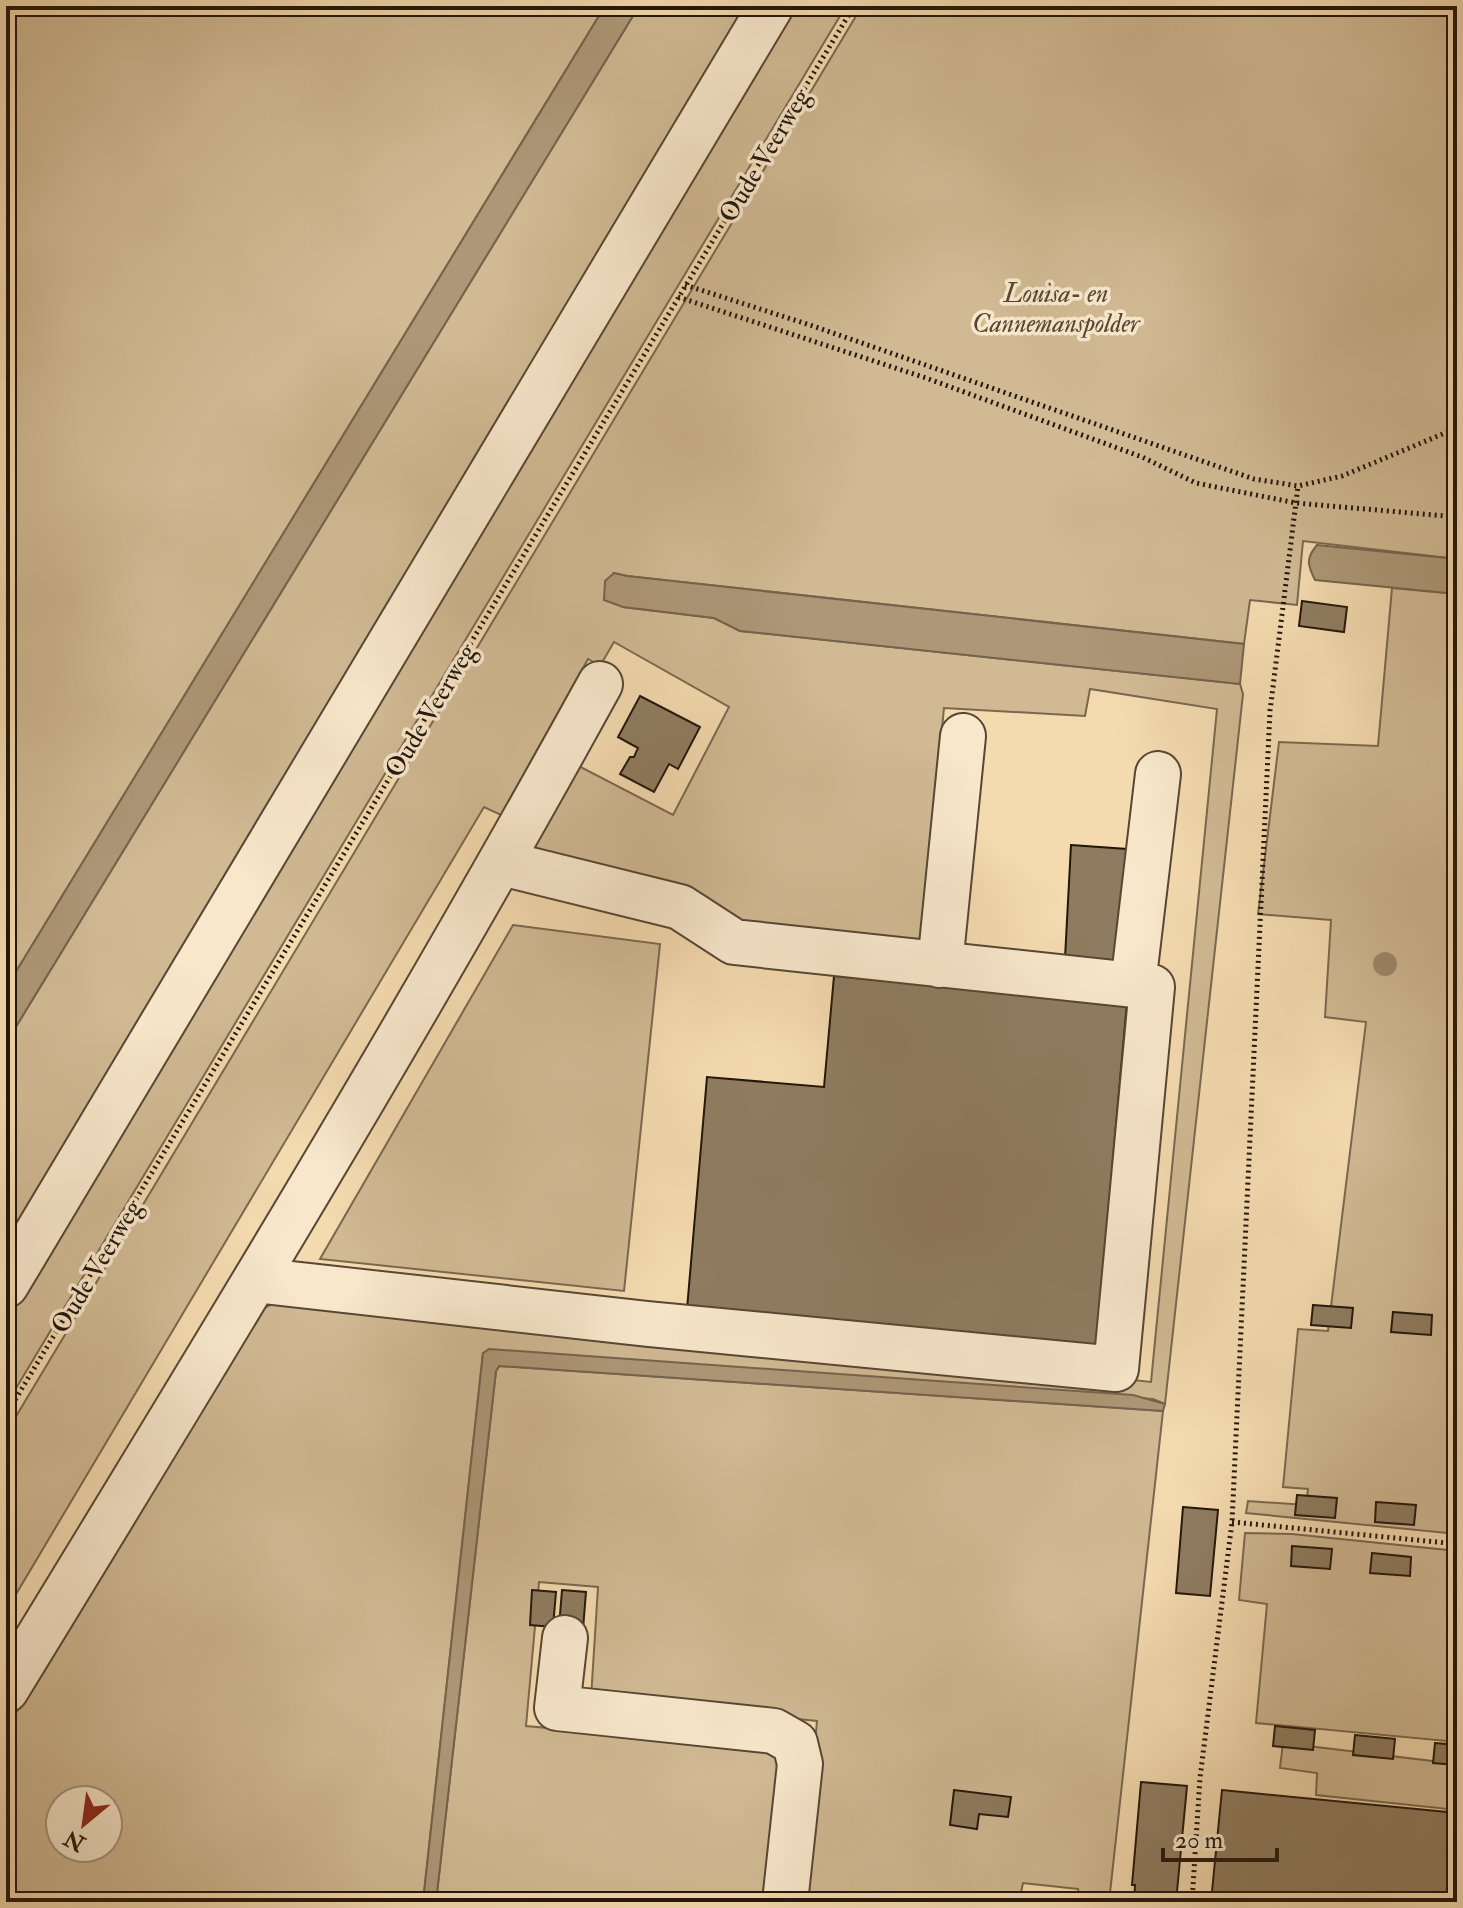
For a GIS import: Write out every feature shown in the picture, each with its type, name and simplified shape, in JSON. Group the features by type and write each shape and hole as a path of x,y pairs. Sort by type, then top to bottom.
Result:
{"street":[{"path":"6,1285 771,6"},
{"path":"6,1690 256,1280 502,863 600,684"},
{"path":"940,965 942,804 963,736"},
{"path":"1133,985 1158,774"},
{"path":"256,1280 632,1322 1116,1369 1152,987 734,942 680,907 502,863"},
{"path":"565,1638 557,1708 774,1731 795,1743 800,1764 785,1902"}],"path":[{"name":"Oude Veerweg","path":"6,1415 854,6"},
{"path":"685,285 810,325 1254,479 1298,486 1342,476 1457,428"},
{"path":"678,297 926,378 1142,457 1196,483 1296,503 1457,517"},
{"path":"1192,1902 1200,1778 1232,1522 1270,711 1298,486"},
{"path":"1232,1522 1457,1544"}],"green space":[{"path":"6,6 605,6 6,988"},
{"path":"639,6 754,6 6,1247 6,1043"},
{"path":"795,6 846,6 6,1405 6,1316"},
{"name":"Louisa- en Cannemanspolder","path":"862,6 1457,6 1457,559 1303,541 1297,605 1250,600 1244,644 614,573 623,607 714,618 740,631 1240,684 1243,694 1165,1404 1153,1399 483,1353 423,1902 6,1902 6,1730 177,1438 258,1312 272,1304 1151,1382 1217,709 1090,689 1085,716 944,708 921,948 770,940 530,853 573,763 673,815 729,707 614,642 600,666 588,659 501,815 484,807 6,1611 6,1433"},
{"path":"1392,588 1457,594 1457,1534 1246,1513 1248,1501 1306,1505 1308,1489 1283,1487 1298,1329 1328,1331 1366,1022 1325,1017 1331,920 1258,914 1279,742 1378,746"},
{"path":"513,925 660,944 624,1291 320,1259"},
{"path":"499,1366 1163,1411 1109,1902 1080,1902 1078,1889 1023,1883 1019,1902 800,1902 817,1721 591,1698 598,1587 539,1582 526,1726 768,1747 779,1760 767,1902 436,1902"},
{"path":"1245,1533 1292,1534 1457,1551 1457,1742 1256,1723 1267,1604 1239,1600"},
{"path":"1283,1743 1457,1764 1457,1810 1316,1795 1317,1773 1280,1768"}],"shaded area":[{"path":"605,6 639,6 6,1043 6,988"},
{"path":"1317,545 1457,559 1457,594 1315,580 1309,561"},
{"path":"614,573 1244,644 1240,684 740,631 714,618 623,607 604,600 605,581"},
{"path":"489,1349 1133,1395 1165,1404 1163,1411 499,1366 436,1902 423,1902 483,1353"}],"building":[{"path":"1302,601 1347,607 1344,632 1299,626"},
{"path":"640,696 700,727 678,769 669,764 654,792 620,774 638,748 618,737"},
{"path":"1071,845 1127,849 1119,962 1065,958"},
{"path":"834,976 1127,1003 1096,1347 687,1309 707,1077 824,1087"},
{"path":"1313,1305 1353,1308 1351,1328 1311,1325"},
{"path":"1393,1312 1432,1315 1431,1335 1391,1332"},
{"path":"1297,1495 1337,1498 1335,1518 1295,1515"},
{"path":"1376,1502 1416,1505 1414,1525 1375,1522"},
{"path":"1183,1507 1218,1510 1210,1596 1176,1593"},
{"path":"1292,1546 1332,1549 1330,1569 1291,1566"},
{"path":"1372,1553 1411,1557 1410,1576 1370,1573"},
{"path":"532,1590 556,1592 553,1627 530,1625"},
{"path":"562,1590 586,1592 583,1629 559,1627"},
{"path":"1275,1726 1315,1730 1313,1750 1273,1746"},
{"path":"1355,1735 1395,1739 1393,1759 1353,1755"},
{"path":"1435,1743 1457,1745 1457,1765 1433,1763"},
{"path":"1141,1782 1187,1786 1176,1902 1134,1902 1135,1885 1132,1885"},
{"path":"954,1790 1011,1797 1008,1817 979,1814 977,1829 950,1825"},
{"path":"1222,1790 1457,1813 1457,1902 1211,1902"}]}
